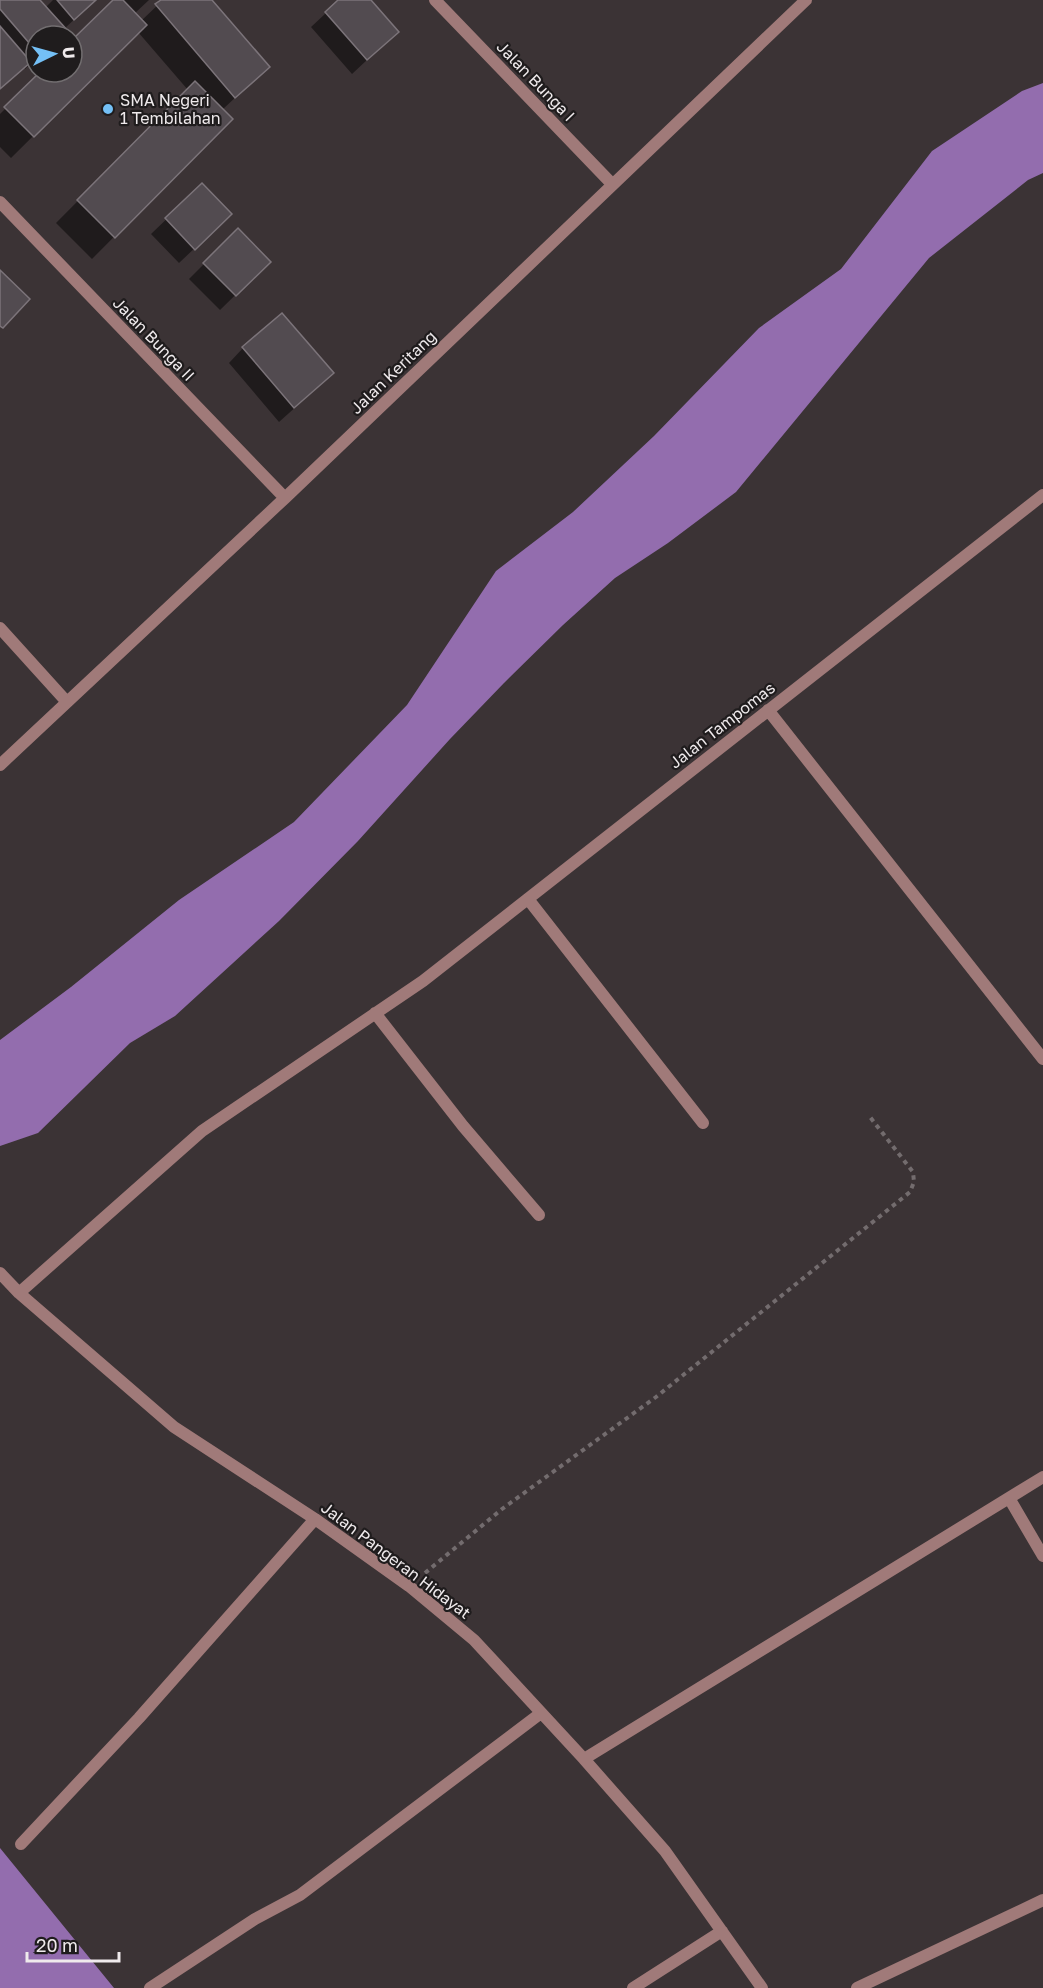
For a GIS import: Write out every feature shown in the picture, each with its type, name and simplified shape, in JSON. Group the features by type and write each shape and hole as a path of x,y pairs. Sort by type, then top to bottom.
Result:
{"street":[{"name":"Jalan Bunga I","path":"435,0 612,184"},
{"name":"Jalan Keritang","path":"0,765 285,498 806,0"},
{"name":"Jalan Bunga II","path":"0,202 285,498"},
{"name":"Jalan Tampomas","path":"19,1293 202,1131 423,981 1043,495"},
{"path":"0,628 66,701"},
{"path":"768,710 1043,1059"},
{"path":"528,898 703,1123"},
{"path":"375,1013 463,1126 539,1215"},
{"name":"Jalan Pangeran Hidayat","path":"0,1273 19,1293 174,1427 315,1519 409,1586 474,1640 665,1851 762,1988"},
{"path":"584,1759 1043,1477"},
{"path":"1009,1498 1043,1556"},
{"path":"21,1844 140,1718 315,1519"},
{"path":"150,1988 255,1919 300,1895 541,1713"},
{"path":"857,1988 1043,1900"},
{"path":"633,1988 722,1931"}],"path":[{"path":"409,1586 502,1509 656,1397 910,1192 914,1182 912,1172 870,1117"}],"shaded area":[{"path":"1043,83 1043,173 1028,180 929,258 736,492 668,543 615,578 563,625 450,739 358,841 279,921 175,1016 130,1043 38,1133 0,1146 0,1040 71,987 179,900 294,822 407,705 496,571 573,512 654,436 759,328 841,269 932,151 1022,91"},
{"path":"0,1848 114,1988 0,1988"}],"building":[{"path":"0,0 40,0 62,24 24,24 24,37 0,9"},
{"path":"57,0 96,0 74,20"},
{"path":"113,0 123,0 147,25 34,137 4,107 28,84 84,84 84,28"},
{"path":"161,0 212,0 270,67 235,98 155,4"},
{"path":"338,0 371,0 399,32 367,60 325,12"},
{"path":"0,26 24,54 24,68 0,89"},
{"path":"195,81 233,119 115,238 77,200"},
{"path":"202,183 232,214 195,250 165,218"},
{"path":"238,228 271,262 236,296 203,263"},
{"path":"0,270 30,299 3,328 0,326"},
{"path":"282,313 334,373 294,408 242,347"}],"place":[{"name":"SMA Negeri 1 Tembilahan","path":"108,109"}]}
